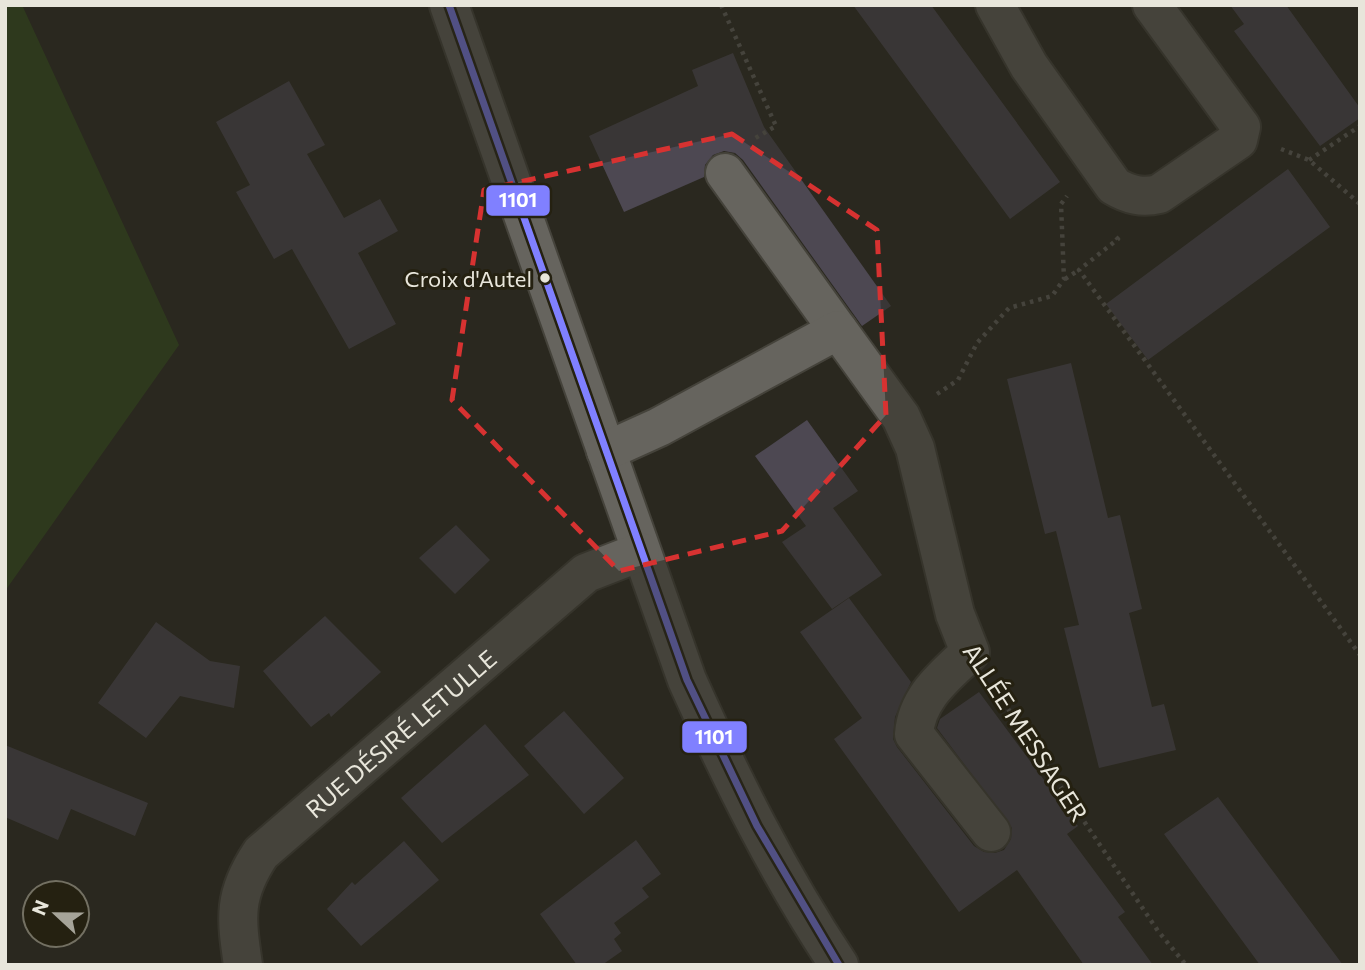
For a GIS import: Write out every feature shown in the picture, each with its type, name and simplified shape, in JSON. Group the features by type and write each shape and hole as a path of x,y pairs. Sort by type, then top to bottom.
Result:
{"street":[{"path":"449,5 639,552 687,680 729,773 813,925 839,965"},
{"path":"995,5 1029,65 1114,186 1126,194 1148,196 1159,194 1238,140 1241,134 1241,127 1152,5"},
{"name":"ALLÉE MESSAGER","path":"725,173 901,417 915,448 955,614 970,653"},
{"path":"606,451 659,427 838,330"},
{"name":"RUE DÉSIRÉ LETULLE","path":"243,965 237,900 246,875 261,853 586,573 639,552"},
{"path":"970,653 938,683 915,713 914,734 991,832"}],"path":[{"path":"721,5 776,126 728,153 725,173"},
{"path":"1309,160 1360,126"},
{"path":"1241,134 1309,160 1360,204"},
{"path":"1064,279 1061,204 1097,164"},
{"path":"901,417 958,380 976,343 1009,308 1052,296 1064,279 1118,239 1111,232"},
{"path":"1079,270 1360,654"},
{"name":"ALLÉE MESSAGER","path":"970,653 1158,931 1186,965"}],"highlighted area":[{"path":"732,134 877,230 886,415 782,531 619,571 452,400 484,190"}],"green space":[{"path":"5,5 22,5 179,345 5,591"}],"building":[{"path":"853,5 931,5 1060,182 1010,219"},
{"path":"1230,5 1286,5 1360,108 1360,118 1320,146 1234,31 1244,24"},
{"path":"733,53 764,127 891,306 862,326 743,160 735,153 724,151 713,155 705,165 704,177 624,212 589,136 698,86 692,70"},
{"path":"289,81 325,145 307,154 344,218 380,199 398,231 358,253 396,324 349,349 292,249 274,259 236,192 250,185 216,122"},
{"path":"1288,169 1330,227 1148,360 1106,304"},
{"path":"1071,363 1108,518 1120,515 1142,609 1129,613 1152,707 1164,704 1176,750 1099,768 1064,628 1079,625 1056,531 1045,534 1007,379"},
{"path":"807,420 858,491 833,508 882,575 832,609 782,542 806,526 755,456"},
{"path":"456,525 490,560 455,594 419,558"},
{"path":"849,598 911,682 895,717 893,739 897,747 974,846 984,852 1004,850 1011,839 1012,828 937,728 940,719 979,692 1078,826 1067,834 1125,912 1118,917 1153,965 1084,965 1017,870 959,912 834,739 862,718 800,632"},
{"path":"325,616 381,672 331,717 329,713 311,727 263,671"},
{"path":"156,622 210,661 240,666 234,708 180,696 146,738 98,703"},
{"path":"564,711 624,778 584,814 524,746"},
{"path":"485,724 529,775 442,843 401,798"},
{"path":"5,745 148,803 135,836 71,809 58,840 5,817"},
{"path":"1218,797 1343,965 1260,965 1164,834"},
{"path":"636,840 661,874 642,888 649,897 614,923 621,933 614,939 622,951 602,965 577,965 540,914"},
{"path":"404,841 439,880 361,946 327,909 352,882 355,885"}],"transit line":[{"name":"1101","path":"449,5 687,680 757,826 839,965"}],"place":[{"name":"Croix d'Autel","path":"545,278"}]}
